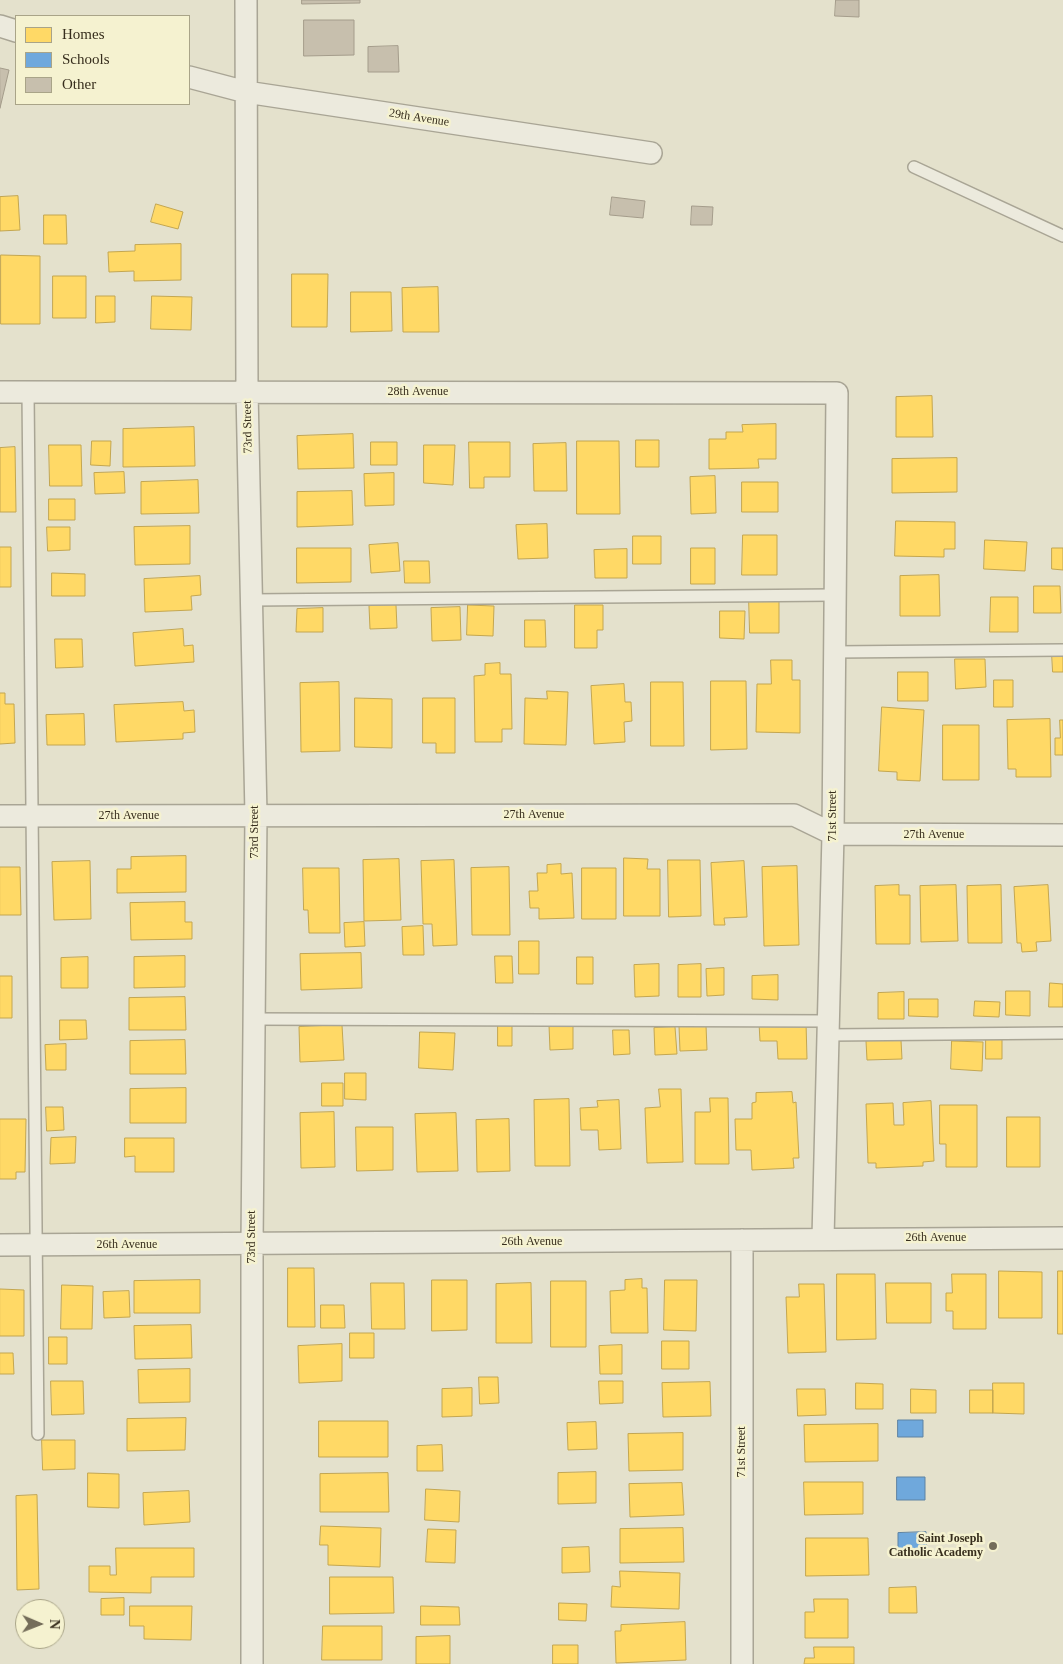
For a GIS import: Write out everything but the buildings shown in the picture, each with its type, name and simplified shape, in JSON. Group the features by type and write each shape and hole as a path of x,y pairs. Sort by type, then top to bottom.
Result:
{"street":[{"name":"73rd Street","path":"246,0 247,391 256,815 252,1244 252,1664"},
{"path":"0,26 15,31"},
{"name":"29th Avenue","path":"190,77 246,92 651,154"},
{"name":"28th Avenue","path":"0,392 837,393"},
{"name":"71st Street","path":"823,1238 830,1028 837,393"},
{"name":"27th Avenue","path":"0,816 794,815 833,834 1063,836"},
{"name":"26th Avenue","path":"0,1245 823,1238 1063,1238"},
{"name":"71st Street","path":"742,1240 742,1664"}],"lane":[{"path":"914,167 1063,236"},
{"path":"28,392 38,1434"},
{"path":"251,600 834,595"},
{"path":"834,652 1063,650"},
{"path":"254,1019 1063,1033"}],"place":[{"name":"Saint Joseph Catholic Academy","path":"993,1546"}]}
